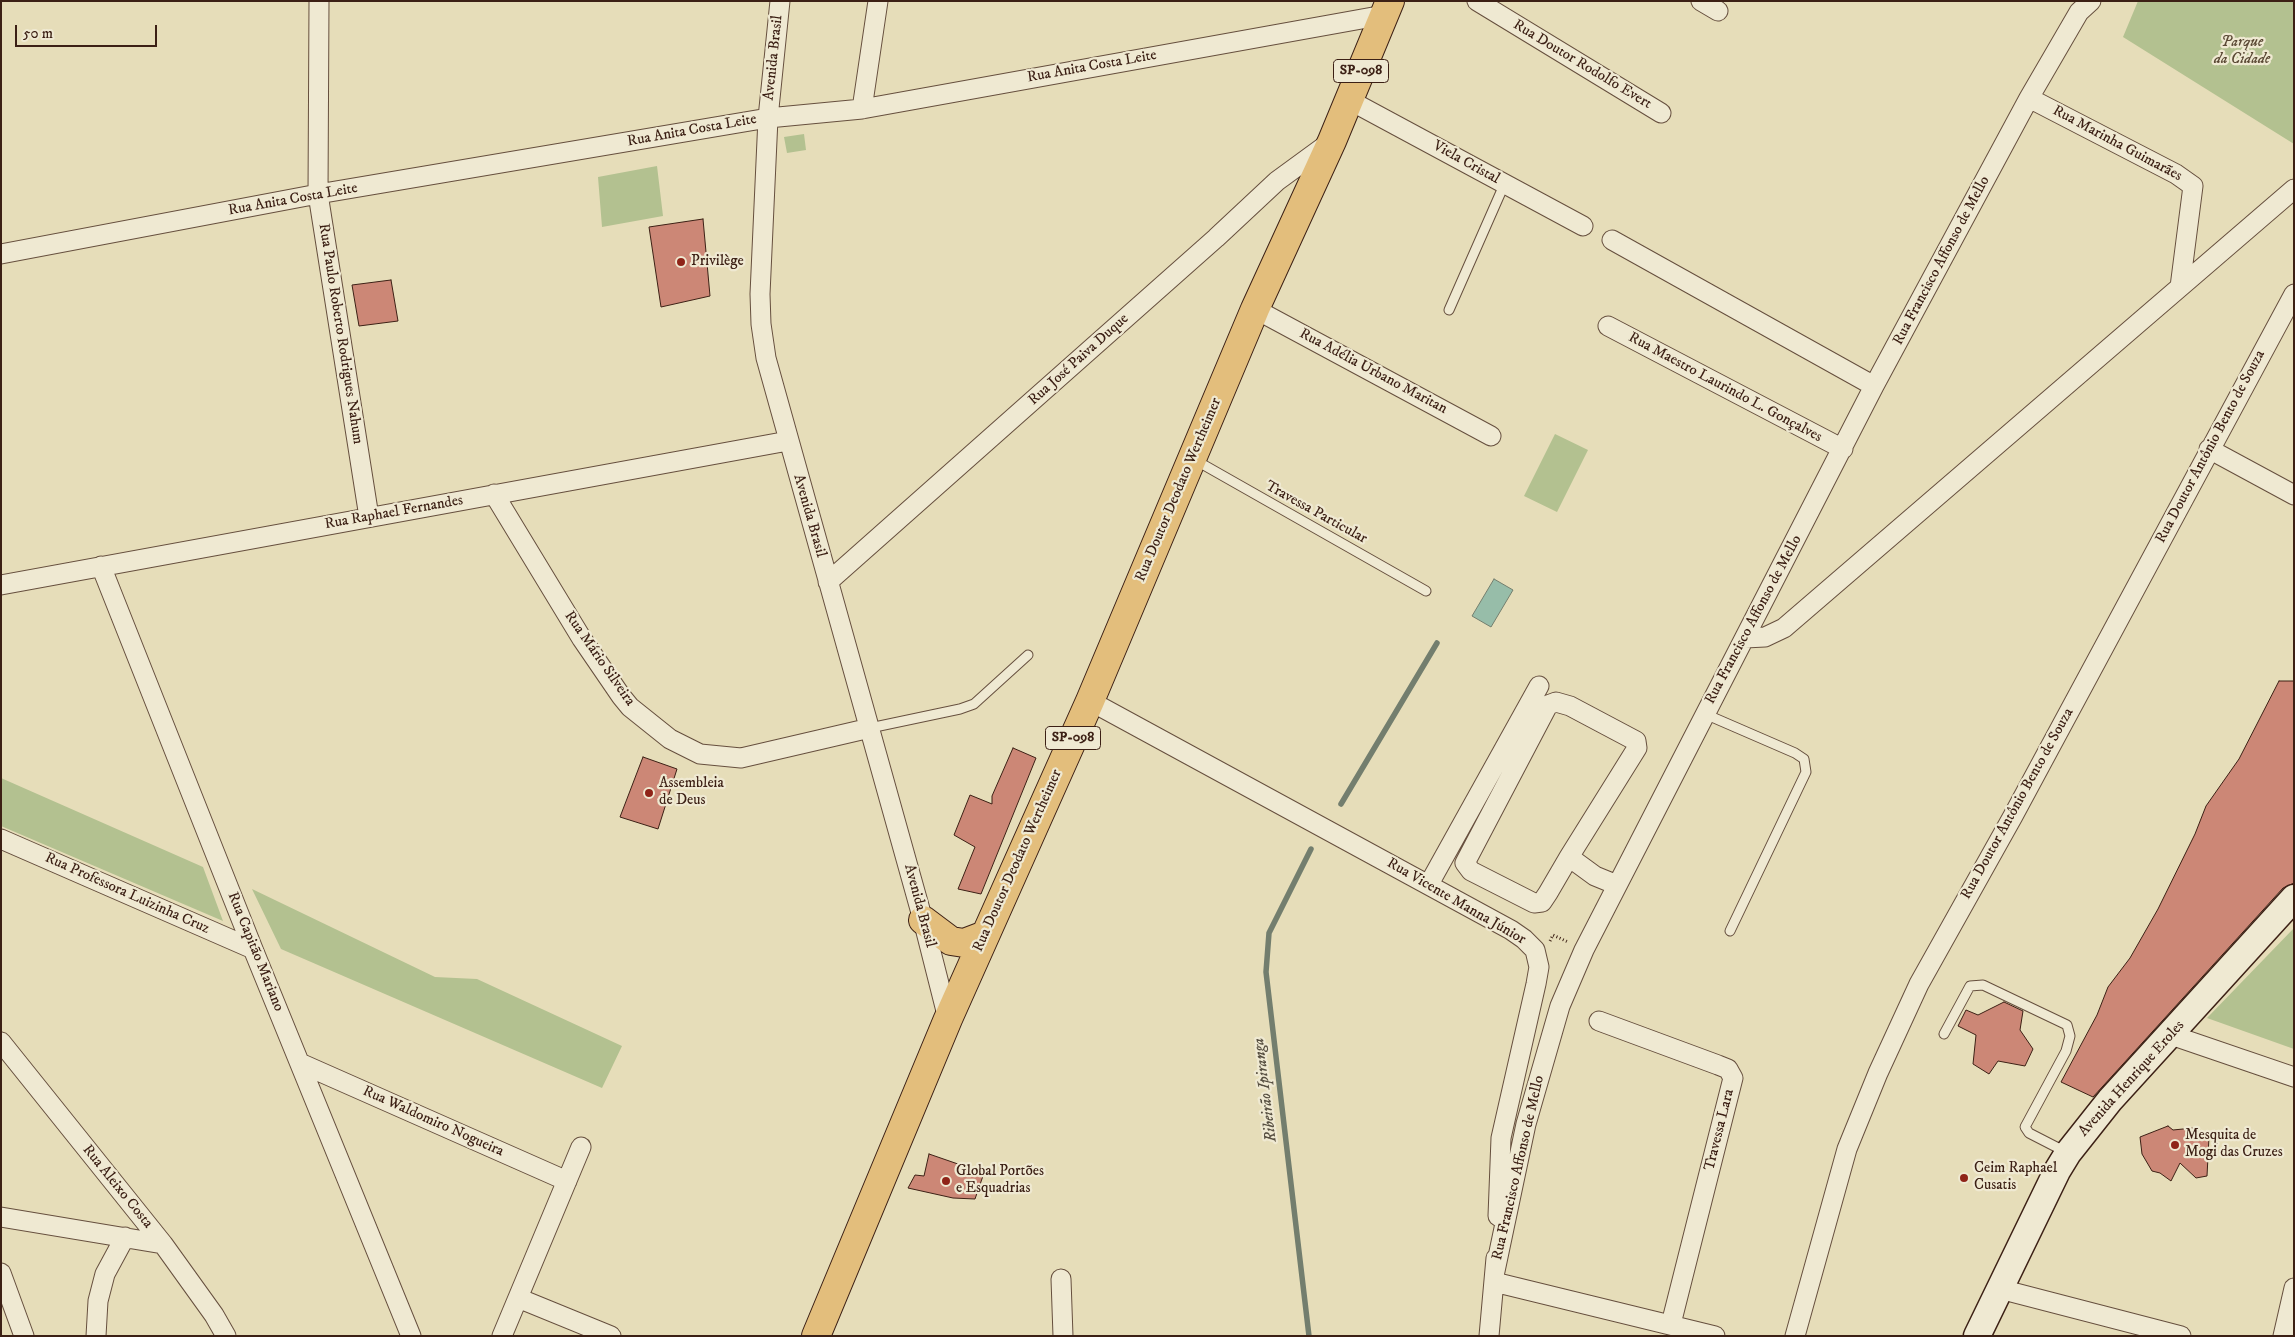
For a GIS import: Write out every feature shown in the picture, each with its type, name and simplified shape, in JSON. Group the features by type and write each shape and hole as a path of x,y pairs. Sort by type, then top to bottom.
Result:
{"main road":[{"name":"SP-098","path":"1332,140 1387,8"},
{"name":"Rua Doutor Deodato Wertheimer","path":"816,1336 948,1019 1090,701 1256,309 1332,140"},
{"name":"Avenida Henrique Eroles","path":"1978,1336 2057,1171 2068,1153 2110,1100 2294,898"},
{"path":"923,920 951,941 964,942 986,935"}],"street":[{"name":"Rua Paulo Roberto Rodrigues Nahum","path":"319,1 318,194 369,517"},
{"name":"Avenida Brasil","path":"780,1 768,118 760,294 761,324 766,358 923,920 948,1019"},
{"path":"862,109 878,1"},
{"name":"Rua Doutor Rodolfo Evert","path":"1478,1 1661,113"},
{"path":"1701,1 1718,11"},
{"name":"Rua Francisco Affonso de Mello","path":"1495,1276 1526,1124 1560,1006 1584,950 1874,386 2029,98 2079,12 2091,1"},
{"name":"Rua Anita Costa Leite","path":"1,254 318,194 768,118 862,109 1387,8"},
{"name":"Rua Marinha Guimarães","path":"2029,98 2176,174 2193,186 2180,287"},
{"name":"Viela Cristal","path":"1349,100 1582,226"},
{"name":"Rua José Paiva Duque","path":"828,582 1216,238 1277,181 1332,140"},
{"path":"1745,638 1765,637 1784,628 2294,189"},
{"path":"1612,240 1874,386"},
{"name":"Rua Doutor Antônio Bento de Souza","path":"1795,1336 1847,1149 1878,1072 1919,984 2013,816 2294,294"},
{"name":"Rua Adélia Urbano Maritan","path":"1256,309 1491,436"},
{"name":"Rua Maestro Laurindo L. Gonçalves","path":"1608,326 1843,449"},
{"name":"Rua Raphael Fernandes","path":"1,585 788,440"},
{"path":"2209,449 2294,495"},
{"name":"Rua Mário Silveira","path":"494,494 582,639 621,696 630,707 670,739 700,754 741,758 870,728"},
{"name":"Rua Capitão Mariano","path":"101,566 253,949 411,1336"},
{"path":"1429,884 1540,686"},
{"name":"Rua Vicente Manna Júnior","path":"1090,701 1429,884 1524,939 1535,950 1539,967"},
{"path":"1556,702 1570,706 1636,742 1638,748 1569,857 1542,902 1534,903 1472,871 1464,863 1548,705 1556,702"},
{"name":"Rua Professora Luizinha Cruz","path":"1,839 253,949"},
{"path":"1569,857 1595,876 1617,885"},
{"path":"1489,1336 1495,1276 1501,1138 1539,967"},
{"name":"Travessa Lara","path":"1599,1021 1728,1069 1733,1078 1671,1324"},
{"path":"2172,1034 2294,1077"},
{"name":"Rua Aleixo Costa","path":"1,1042 163,1244 214,1315 226,1336"},
{"name":"Rua Waldomiro Nogueira","path":"300,1063 566,1181"},
{"path":"502,1336 582,1147"},
{"path":"1,1217 163,1244"},
{"path":"96,1336 98,1302 105,1274 125,1237"},
{"path":"1,1273 24,1336"},
{"path":"1495,1276 1715,1336"},
{"path":"1061,1279 1063,1336"},
{"path":"2283,1336 2294,1288"},
{"path":"2000,1289 2181,1336"},
{"path":"518,1298 611,1336"}],"lane":[{"path":"1449,310 1504,185"},
{"name":"Travessa Particular","path":"1193,458 1426,590"},
{"path":"870,728 960,709 974,704 1028,655"},
{"path":"1705,714 1795,753 1804,759 1806,772 1730,931"},
{"path":"1944,1034 1970,986 1983,985 2067,1025 2070,1036 2066,1051 2025,1127 2029,1133 2068,1153"}],"path":[{"path":"1539,967 1553,935 1584,950"}],"green space":[{"name":"Parque da Cidade","path":"2138,1 2294,1 2294,144 2123,37"},
{"path":"804,134 806,150 787,153 784,137"},
{"path":"657,166 663,216 602,227 598,177"},
{"path":"1555,434 1588,450 1557,512 1524,496"},
{"path":"1,778 203,867 223,921 1,826"},
{"path":"252,889 435,977 477,979 622,1046 602,1088 281,949"},
{"path":"2294,928 2294,1049 2207,1018"}],"shaded area":[{"path":"1494,579 1513,590 1491,627 1472,616"}],"building":[{"name":"Privilège","path":"703,219 710,296 661,307 649,227"},
{"path":"391,280 398,321 359,326 352,285"},
{"path":"2279,681 2294,681 2294,883 2283,888 2093,1097 2061,1082 2097,1015 2108,987 2130,958 2158,909 2195,834 2206,806 2239,759"},
{"path":"1013,748 1036,758 981,894 958,889 975,847 954,835 970,795 992,804 992,796"},
{"name":"Assembleia de Deus","path":"643,757 677,769 658,829 620,817"},
{"path":"2004,1002 2023,1011 2020,1030 2033,1049 2025,1066 1998,1061 1989,1074 1973,1064 1976,1035 1958,1026 1966,1010 1978,1015"},
{"name":"Mesquita de Mogi das Cruzes","path":"2168,1126 2173,1130 2193,1128 2209,1137 2207,1176 2196,1178 2180,1163 2171,1181 2160,1173 2152,1171 2142,1154 2140,1137"},
{"name":"Global Portões e Esquadrias","path":"929,1154 984,1173 975,1199 953,1198 908,1188 915,1175 924,1176"}],"waterway":[{"path":"1341,804 1437,643"},
{"name":"Ribeirão Ipiranga","path":"1309,1336 1266,972 1269,933 1311,849"}],"place":[{"name":"Privilège","path":"681,262"},
{"name":"Assembleia de Deus","path":"649,793"},
{"name":"Mesquita de Mogi das Cruzes","path":"2175,1145"},
{"name":"Ceim Raphael Cusatis","path":"1964,1178"},
{"name":"Global Portões e Esquadrias","path":"946,1181"}]}
